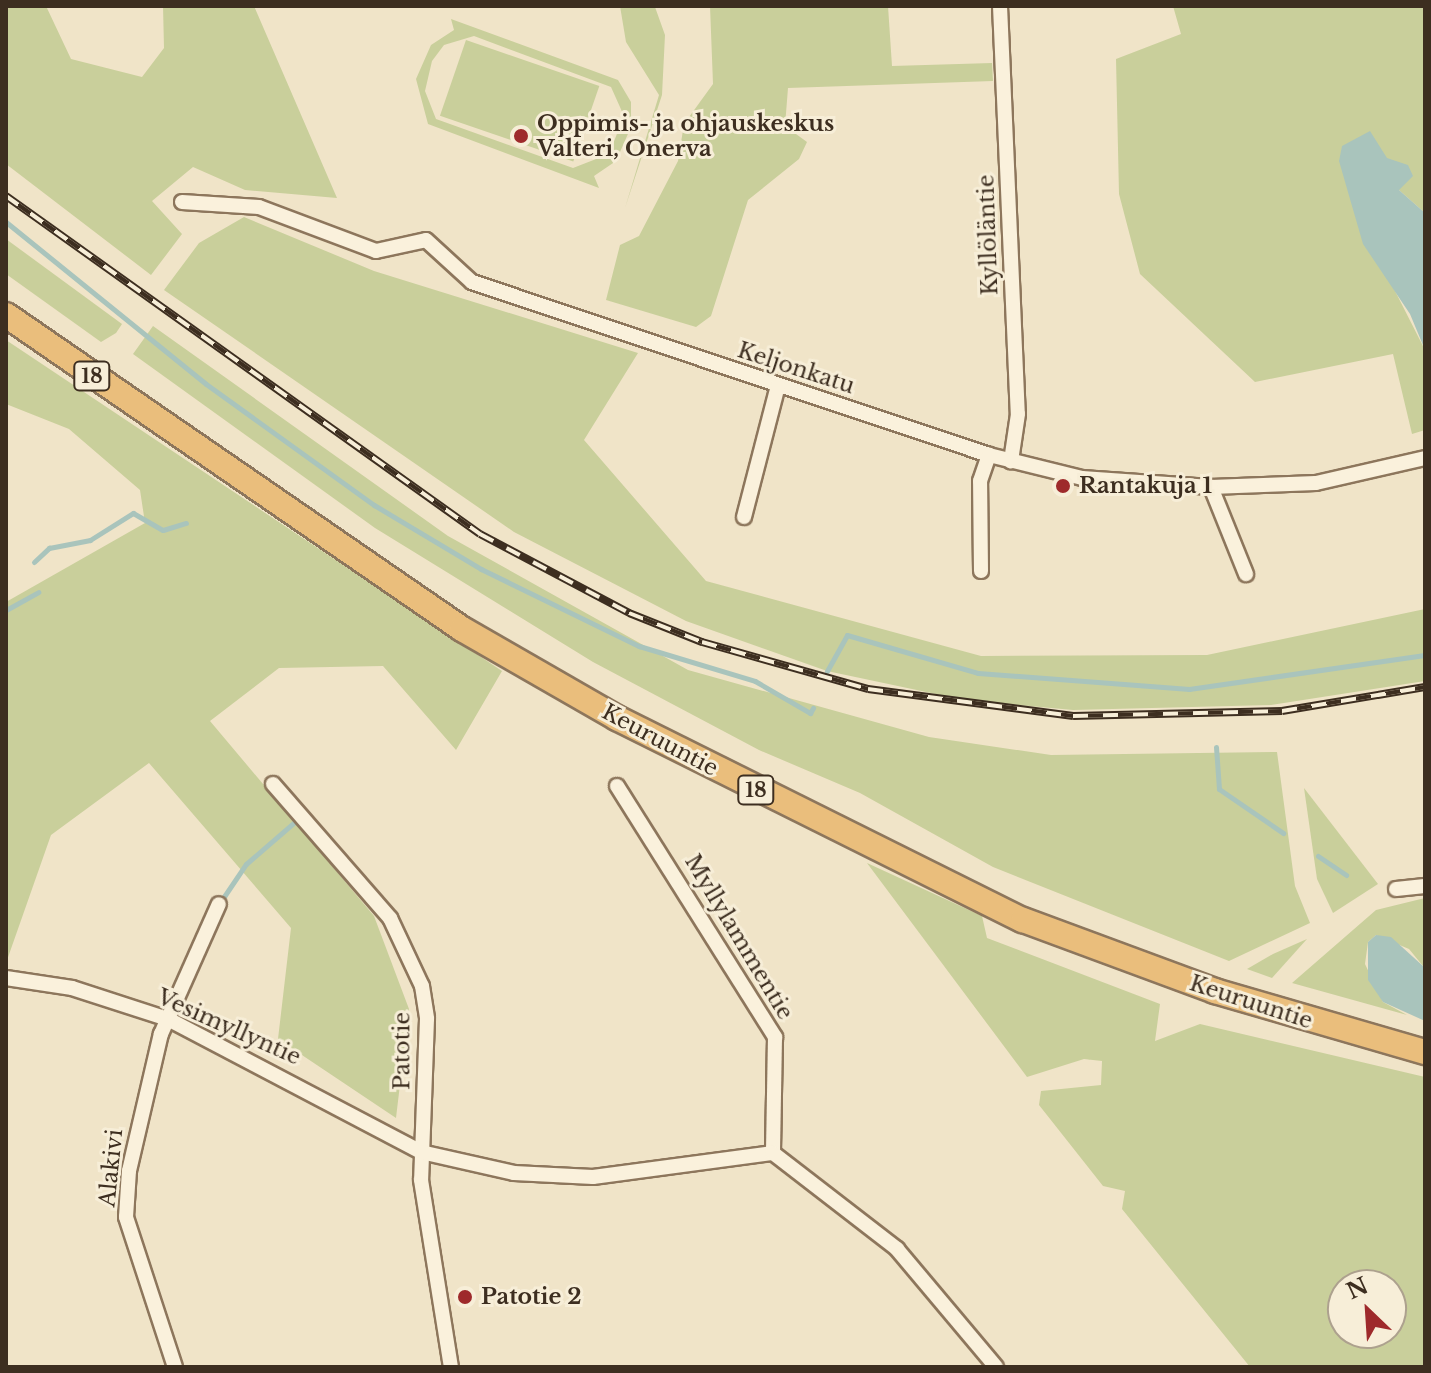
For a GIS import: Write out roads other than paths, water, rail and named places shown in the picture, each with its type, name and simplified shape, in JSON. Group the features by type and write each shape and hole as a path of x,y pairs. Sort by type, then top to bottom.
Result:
{"highway":[{"name":"Keuruuntie","path":"6,312 40,339 462,629 832,830 1023,920 1215,991 1425,1052"}],"street":[{"name":"Kyllöläntie","path":"1000,6 1018,414 1011,461"},
{"name":"Keljonkatu","path":"182,202 259,207 376,251 426,240 472,282 989,455 1082,478 1211,487 1316,483 1425,458"},
{"path":"744,517 778,386"},
{"path":"981,571 980,481 989,455"},
{"path":"1211,487 1246,574"},
{"name":"Patotie","path":"273,784 390,918 410,951 427,1019 421,1152 451,1367"},
{"name":"Myllylammentie","path":"617,786 775,1037 773,1153"},
{"path":"1396,889 1425,886"},
{"name":"Alakivi","path":"175,1367 126,1217 139,1113 168,1019 219,904"},
{"name":"Vesimyllyntie","path":"6,978 72,988 168,1019 421,1152"},
{"path":"421,1152 514,1173 593,1177 773,1153 897,1249 996,1367"}],"water":[{"path":"1370,131 1387,158 1408,165 1413,176 1399,190 1425,213 1425,350 1410,314 1363,244 1339,161 1342,146"},
{"path":"1376,935 1391,937 1423,966 1425,1021 1383,1002 1368,980 1368,942"}],"waterway":[{"path":"6,222 206,384 374,505 481,569 639,646 755,681 810,713 813,708"},
{"path":"34,562 49,548 90,540 133,513 163,530 186,523"},
{"path":"6,610 38,592"},
{"path":"827,671 847,635 978,673 1189,689 1425,655"},
{"path":"1216,747 1219,789 1283,833"},
{"path":"219,904 246,864 297,820"},
{"path":"1318,856 1346,875"}],"railway":[{"path":"6,196 480,534 629,613 702,642 868,689 1073,716 1282,711 1425,687"}],"place":[{"name":"Oppimis- ja ohjauskeskus Valteri, Onerva","path":"521,136"},
{"name":"Rantakuja 1","path":"1063,486"},
{"name":"Patotie 2","path":"465,1297"}]}
